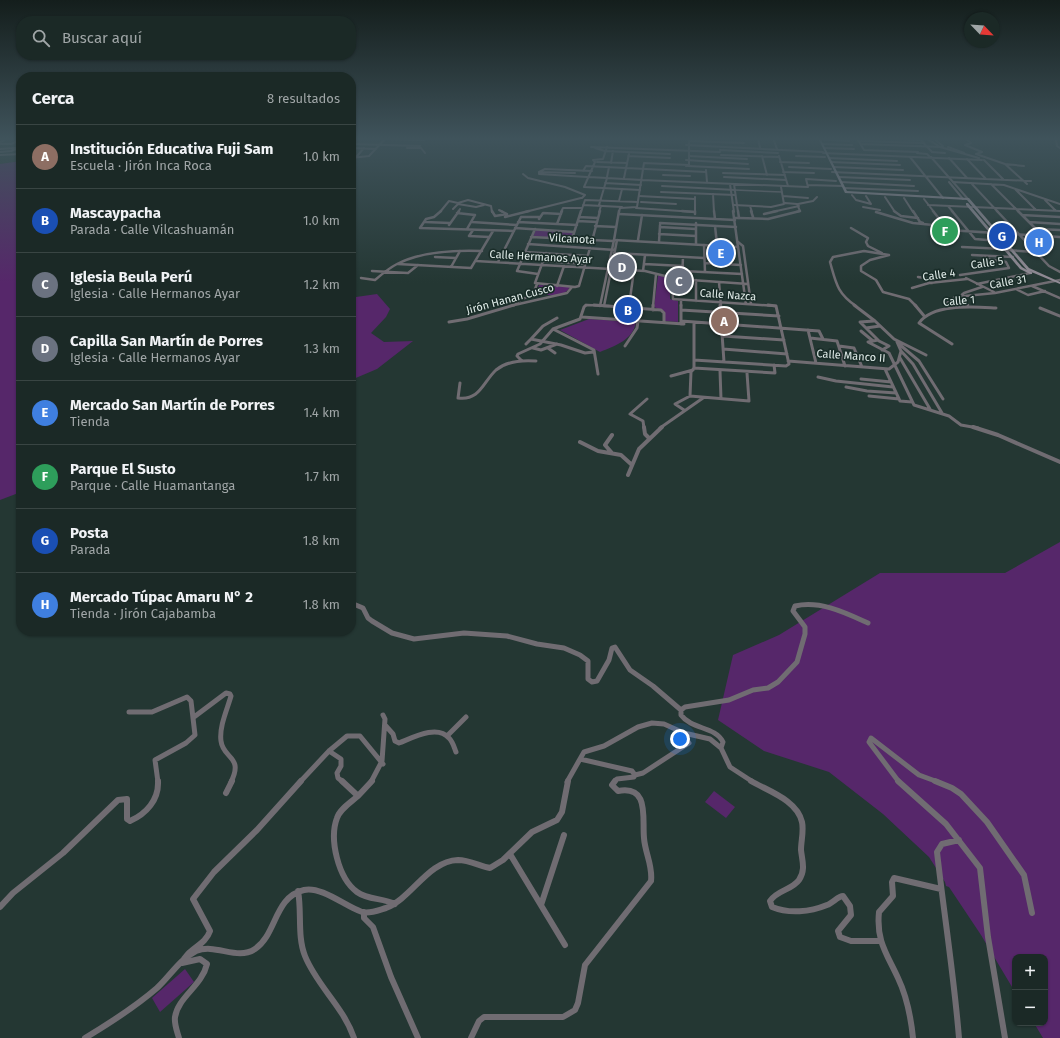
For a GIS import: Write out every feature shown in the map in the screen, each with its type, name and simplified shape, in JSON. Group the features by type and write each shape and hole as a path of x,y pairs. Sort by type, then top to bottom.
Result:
{"main road":[{"path":"839,186 843,193 852,195 966,200 975,207 1012,250 1026,270 1060,285"},
{"path":"844,187 849,193 966,200"},
{"path":"966,200 969,207 1013,258 1030,273 1052,281"}],"street":[{"path":"565,186 585,195 581,198"},
{"path":"584,186 604,189 640,190"},
{"path":"636,208 640,207 641,186"},
{"path":"640,196 642,186"},
{"path":"661,197 662,186"},
{"path":"672,186 782,192"},
{"path":"733,186 735,219 746,304"},
{"path":"781,186 785,203"},
{"path":"914,186 944,226 950,231 1060,237"},
{"path":"933,186 942,198"},
{"path":"953,186 966,200"},
{"path":"956,186 966,200"},
{"path":"975,186 1050,267 1060,272"},
{"path":"992,186 1043,236"},
{"path":"1008,186 1060,204"},
{"path":"844,187 918,191"},
{"path":"1013,188 1036,210"},
{"path":"592,241 598,218 600,200 604,189"},
{"path":"619,200 622,189"},
{"path":"731,189 734,195"},
{"path":"661,192 734,195"},
{"path":"695,193 696,244"},
{"path":"805,202 809,193"},
{"path":"713,194 715,219"},
{"path":"852,195 856,200 871,204 866,196"},
{"path":"640,196 695,199"},
{"path":"784,196 808,198"},
{"path":"764,214 813,201 817,197"},
{"path":"885,197 895,214"},
{"path":"505,217 554,206 569,199 581,198 586,200 619,200 676,204"},
{"path":"676,211 677,198"},
{"path":"904,198 921,223 933,225"},
{"path":"1044,198 1056,211"},
{"path":"499,210 507,214 495,216 492,213 492,207 467,200 458,203 449,201 442,213 426,220 420,228 453,228 493,231 515,228"},
{"path":"572,239 586,200"},
{"path":"583,205 636,207 640,202"},
{"path":"771,207 785,203 798,205"},
{"path":"453,209 458,204 476,207 484,205"},
{"path":"735,205 762,206 780,210"},
{"path":"735,205 739,218"},
{"path":"620,214 715,219 753,217 764,218 800,211 798,205"},
{"path":"928,205 1060,211"},
{"path":"750,206 753,217"},
{"path":"762,206 764,218"},
{"path":"948,206 977,240 999,241"},
{"path":"615,240 620,208 622,207"},
{"path":"863,207 902,217 918,218"},
{"path":"557,224 564,208 582,208"},
{"path":"602,306 614,251 616,227 623,209 636,208 695,212"},
{"path":"446,228 460,209"},
{"path":"876,212 914,224 944,226"},
{"path":"457,213 475,214 467,229"},
{"path":"537,223 544,213 561,214"},
{"path":"638,240 642,215"},
{"path":"659,242 661,216"},
{"path":"1022,216 1060,217"},
{"path":"498,262 522,217 540,217"},
{"path":"579,217 598,218"},
{"path":"426,220 450,223"},
{"path":"578,221 597,222"},
{"path":"472,222 515,228 574,232"},
{"path":"518,222 577,225"},
{"path":"1029,222 1060,224"},
{"path":"660,223 736,227"},
{"path":"596,226 616,227"},
{"path":"715,226 717,244"},
{"path":"660,227 696,229"},
{"path":"450,234 453,228"},
{"path":"851,228 868,238 866,242 868,246 889,255"},
{"path":"535,229 519,263 518,272 538,274"},
{"path":"1036,229 1060,230"},
{"path":"473,230 469,236 489,237"},
{"path":"397,264 471,268 493,231"},
{"path":"659,234 696,236"},
{"path":"531,237 592,241 638,240 659,242"},
{"path":"615,240 743,246 751,304"},
{"name":"Vilcanota","path":"528,244 590,248 645,255 704,258"},
{"path":"696,244 738,245"},
{"path":"704,245 705,272"},
{"path":"962,247 1036,252"},
{"path":"537,284 577,286 590,248"},
{"path":"361,278 375,280 397,264 408,259 460,251 482,251"},
{"path":"450,267 460,251"},
{"path":"889,255 864,251 833,257 830,260 840,293 875,321 922,363 943,399"},
{"path":"524,252 588,256"},
{"path":"503,308 526,299 533,294 537,284 535,283 546,253"},
{"path":"643,271 645,255"},
{"path":"889,255 882,258 872,259 862,265 861,270 876,280 883,292 910,300 925,317 919,323 952,344"},
{"path":"972,255 1013,258"},
{"path":"427,256 456,258"},
{"path":"682,279 683,257"},
{"name":"Calle 5","path":"967,279 960,275 986,270 1006,270 1009,268 1006,262 984,258"},
{"name":"Calle Hermanos Ayar","path":"476,261 542,263 564,266 634,270 672,278 748,284"},
{"path":"542,263 585,266"},
{"path":"705,263 741,265"},
{"path":"644,264 683,266"},
{"path":"372,271 408,273 418,265"},
{"path":"556,286 564,266"},
{"path":"628,308 634,270"},
{"path":"682,270 742,274"},
{"path":"977,284 1030,273"},
{"path":"653,310 656,274"},
{"path":"918,277 925,278 933,283"},
{"path":"672,278 672,299 681,300 681,322"},
{"path":"967,279 995,293"},
{"name":"Calle 4","path":"912,288 933,283 967,279"},
{"path":"696,280 696,301"},
{"name":"Calle 31","path":"959,297 995,293 1060,280"},
{"path":"719,282 724,362"},
{"name":"Jirón Hanan Cusco","path":"449,322 467,319 503,308 567,293 572,286"},
{"path":"1032,286 1060,298"},
{"path":"976,307 947,303 964,293 982,287"},
{"path":"1015,289 1028,295 1045,291"},
{"path":"526,299 533,301"},
{"name":"Calle Nazca","path":"681,300 775,306 779,316"},
{"path":"518,302 522,304"},
{"path":"521,360 517,356 518,354 534,348 542,342 547,333 553,329 578,321 582,317 585,306 628,308 663,312 664,322"},
{"name":"Calle 1","path":"925,317 949,308 996,308"},
{"path":"1040,308 1060,316"},
{"path":"681,310 779,316 789,365 694,360"},
{"path":"582,317 808,330 819,331 824,339"},
{"path":"526,344 543,326 557,318"},
{"path":"625,346 636,328 638,321"},
{"path":"875,321 860,322 878,340 889,346 882,350"},
{"path":"690,396 691,372 694,369 694,323"},
{"path":"866,328 880,326"},
{"path":"553,329 587,345 594,350 593,352 598,374"},
{"path":"808,330 816,363"},
{"path":"861,331 874,341"},
{"path":"723,336 784,340"},
{"path":"810,338 835,340 845,366"},
{"path":"531,339 558,344 585,353 593,352"},
{"path":"878,340 868,342 888,353 912,402 916,406 930,409 952,417 959,424 976,427 998,434 1060,462"},
{"path":"898,343 901,351 912,364 942,413"},
{"path":"898,343 909,345 926,355"},
{"path":"534,348 541,350 558,344"},
{"path":"838,346 854,348 862,367"},
{"path":"548,348 555,353"},
{"path":"723,349 787,354"},
{"name":"Calle Manco II","path":"788,361 885,369 894,366 900,358 901,351"},
{"path":"900,358 930,409"},
{"path":"460,383 458,398 470,397 484,387 497,370 521,360 536,361"},
{"path":"774,365 775,372"},
{"path":"671,376 694,369 775,372"},
{"path":"710,369 720,371 775,372"},
{"path":"885,369 899,399"},
{"path":"720,371 721,399"},
{"path":"684,410 675,404 690,396 749,401 747,372"},
{"path":"818,377 836,382 893,387"},
{"path":"861,380 891,382"},
{"path":"846,386 867,391 896,393"},
{"path":"869,396 912,402"},
{"path":"628,475 639,449 649,438 703,397"},
{"path":"647,399 630,414 643,421 645,434 649,438"},
{"path":"612,435 605,445 612,453"},
{"path":"580,442 598,450 620,455 632,464"},
{"path":"356,604 363,608 368,618 385,629 414,639 448,634 488,634 507,636 537,644 564,648 577,653 588,661 588,679 592,682 597,681 609,660 612,648 615,646 630,670 653,686 669,701 682,710"},
{"path":"682,710 685,707 729,700 753,690 768,688 778,682 795,664 805,634 804,627 793,611 795,606 801,604 816,605 846,612 868,623"},
{"path":"194,718 226,693 230,694 231,696 220,734 221,744 234,760 236,773 226,793"},
{"path":"0,907 13,893 63,853 118,800 127,799 127,819 130,821 134,820 152,806 157,799 159,791 155,760 164,753 192,739 195,735 191,701 187,697 152,712 129,712"},
{"path":"682,710 681,715 688,725 711,731 720,736 724,742 721,748"},
{"path":"383,715 385,725 383,764 373,781 339,815 335,827 336,846 343,876 349,885 363,896 388,900 395,904"},
{"path":"447,736 466,717"},
{"path":"85,1038 125,1013 158,987 195,952 206,948 237,955 252,951 265,937 283,903 298,891 306,889 317,890 364,912 382,909 395,904 431,873 448,862 457,860 490,868 497,865 532,832 557,820 562,812 568,779 584,752 605,746 636,728 650,722 665,724 685,733 708,737 715,740 721,748 730,767 754,784 785,800 796,811 802,822 801,848 804,867 802,876 792,887 773,896 770,901 772,907 786,912 808,910 831,905 840,896 843,896 848,902 851,915 850,919 840,927 839,935 843,939 851,941 880,941"},
{"path":"385,725 393,734 395,741 399,743 427,732 447,736 456,752"},
{"path":"182,963 188,953 206,942 210,931 194,902 195,896 214,872 257,830 329,750 347,736 360,736 383,764"},
{"path":"1005,1038 988,937 982,873 978,864 933,811 902,785 873,749 870,742 871,738 919,774 952,788 961,794 987,822 1024,875 1032,913"},
{"path":"472,1038 479,1021 484,1017 556,1017 563,1016 575,1010 578,1003 585,965 651,881 652,873 644,838 645,814 642,804 634,791 630,789 618,791 612,785 617,779 634,777 635,775 643,773 688,743"},
{"path":"329,750 338,755 341,759 342,764 337,774 338,778 358,796"},
{"path":"580,758 628,769 635,775"},
{"path":"541,905 564,835"},
{"path":"959,840 942,844 937,849 941,889 954,978 959,1038"},
{"path":"510,854 565,945"},
{"path":"913,1038 907,1007 898,980 884,954 880,941 878,912 893,896 892,879 896,878 941,889"},
{"path":"298,891 301,905 302,936 306,956 320,980 337,1003 354,1038"},
{"path":"364,912 364,918 373,927 391,977 418,1038"},
{"path":"179,1038 175,1017 179,1008 206,972 207,964 200,959 182,963"}],"shaded area":[{"path":"0,186 16,186 16,494 0,500"},
{"path":"536,230 573,232 571,239 533,236"},
{"path":"660,275 671,280 670,299 678,301 678,322 665,321 665,312 654,307 658,276"},
{"path":"539,285 570,287 567,291 554,296 536,292"},
{"path":"377,294 390,309 386,317 371,333 384,342 413,341 377,369 356,378 356,297"},
{"path":"589,319 636,322 627,338 617,345 600,352 560,330"},
{"path":"1060,542 1060,1038 1043,1038 1036,1026 1048,1026 1048,954 1012,954 1012,987 981,935 949,887 946,886 929,857 883,814 829,772 764,751 718,720 733,655 779,635 880,573 1005,573"},
{"path":"714,791 735,807 726,818 705,802"},
{"path":"185,969 194,982 160,1012 152,998"}],"place":[{"name":"Parque El Susto","path":"945,231"},
{"name":"Posta","path":"1002,236"},
{"name":"Mercado Túpac Amaru N° 2","path":"1039,242"},
{"name":"Mercado San Martín de Porres","path":"721,253"},
{"name":"Capilla San Martín de Porres","path":"622,267"},
{"name":"Iglesia Beula Perú","path":"679,281"},
{"name":"Mascaypacha","path":"628,310"},
{"name":"Institución Educativa Fuji Sam","path":"724,321"}]}
